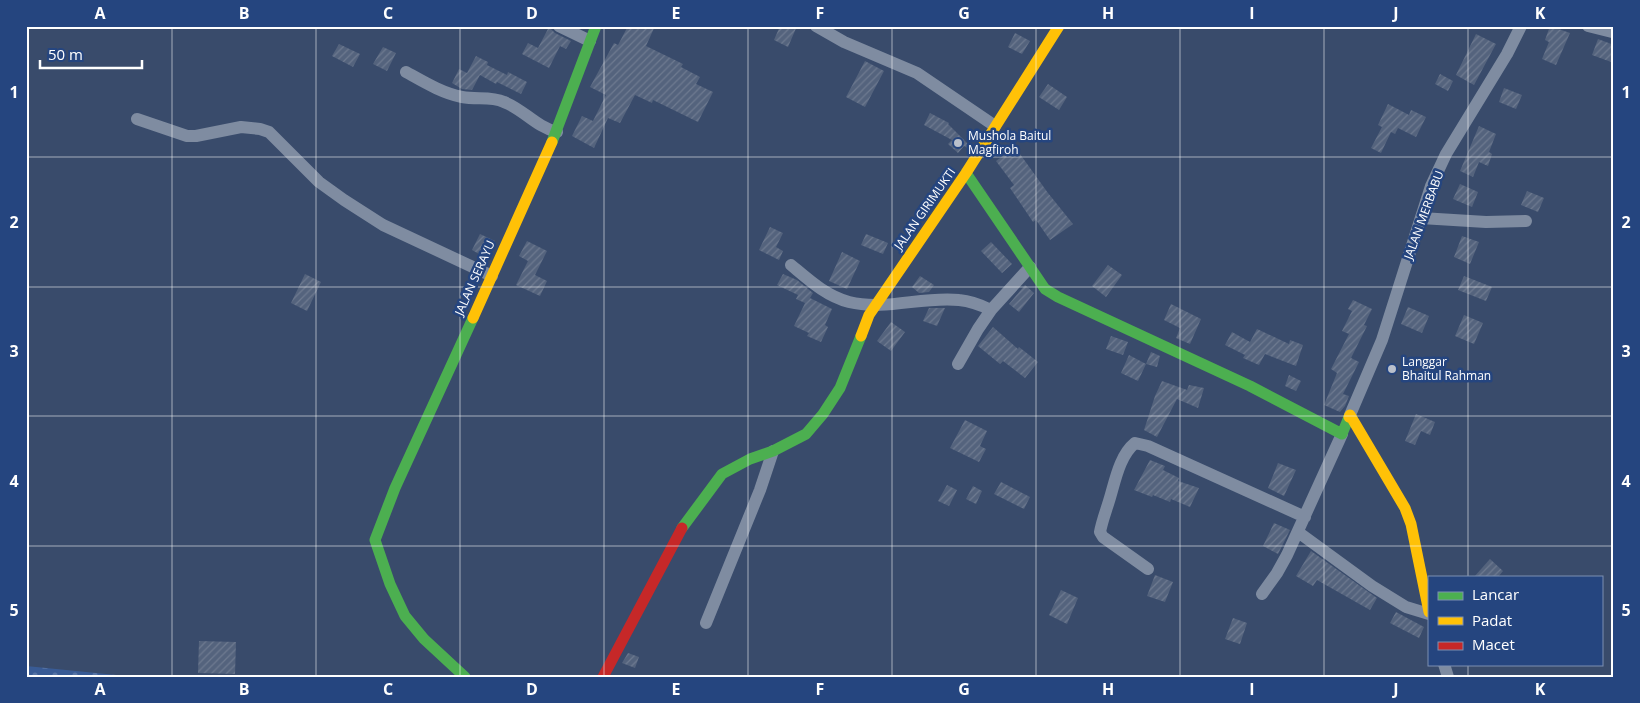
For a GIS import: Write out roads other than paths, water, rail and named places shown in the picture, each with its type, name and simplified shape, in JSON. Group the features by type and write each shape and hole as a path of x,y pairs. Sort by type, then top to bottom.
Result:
{"street":[{"path":"560,26 590,41"},
{"name":"JALAN SERAYU","path":"465,677 410,624 391,586 374,540 395,488 557,132 596,26"},
{"path":"816,26 844,42 917,73 995,126"},
{"name":"JALAN GIRIMUKTI","path":"603,677 682,528 722,474 750,459 773,451 806,434 823,414 840,388 869,315 966,173 1059,26"},
{"name":"JALAN MERBABU","path":"1350,415 1382,340 1432,186 1446,154 1507,54 1521,26"},
{"path":"1588,26 1612,32"},
{"path":"406,72 452,95 465,98 497,99 507,103 547,130 557,132"},
{"path":"137,120 187,136 196,136 241,126 269,132 319,182 344,200 383,225 492,276"},
{"path":"966,173 1045,288 1058,297 1250,386 1342,434"},
{"path":"1421,218 1469,222 1526,221"},
{"path":"792,266 816,286 848,302 875,306 958,299 976,303 992,310"},
{"path":"958,364 978,329 992,310 1030,267"},
{"path":"1262,594 1277,573 1298,532 1350,415"},
{"path":"1350,415 1405,508 1425,576 1428,604"},
{"path":"1148,569 1103,537 1100,532 1112,488 1124,456 1135,443 1148,446 1305,517"},
{"path":"706,623 760,490 773,451"},
{"path":"1298,532 1372,586 1406,607 1428,613"}],"place":[{"name":"Mushola Baitul Magfiroh","path":"958,143"},
{"name":"Langgar Bhaitul Rahman","path":"1392,369"}]}
